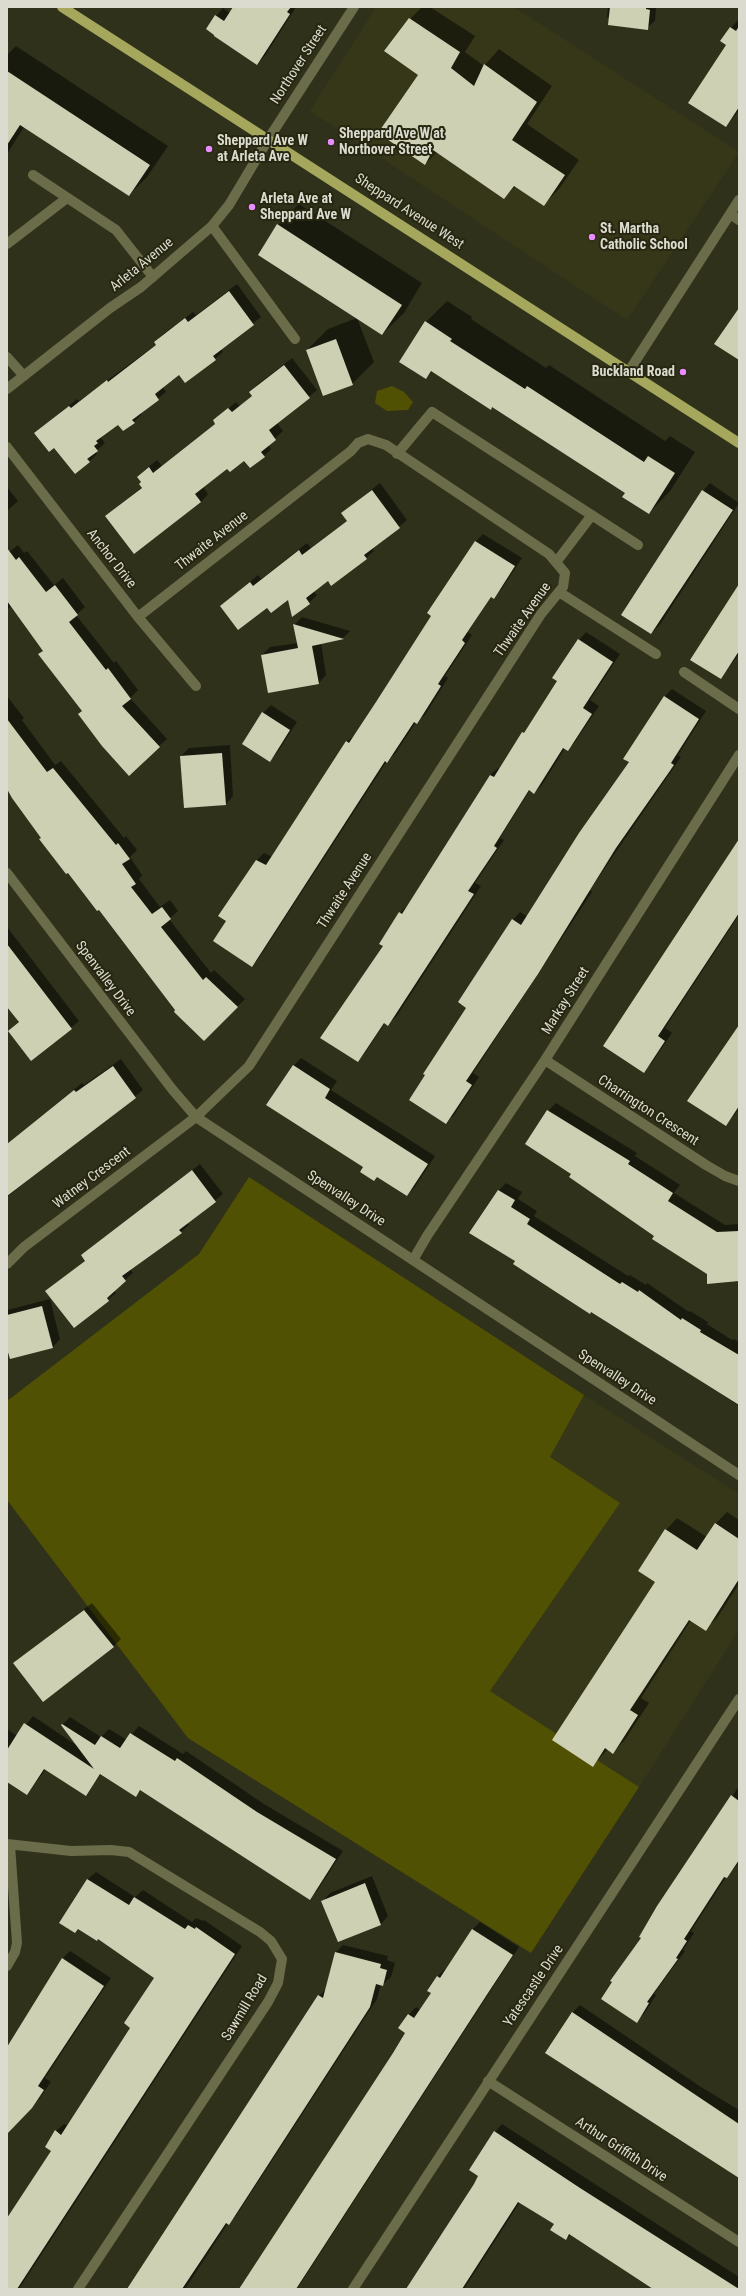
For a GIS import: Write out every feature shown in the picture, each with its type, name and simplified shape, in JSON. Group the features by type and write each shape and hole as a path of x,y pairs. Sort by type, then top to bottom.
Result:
{"main road":[{"name":"Sheppard Avenue West","path":"62,7 269,138 739,442"}],"street":[{"name":"Northover Street","path":"269,138 354,7"},
{"name":"Arleta Avenue","path":"7,389 153,277 212,226 229,205 269,138"},
{"path":"32,175 116,230 153,277"},
{"path":"7,244 67,198"},
{"path":"629,371 739,200"},
{"path":"730,214 739,220"},
{"path":"212,226 295,339"},
{"path":"7,357 24,376"},
{"path":"397,454 432,412 638,545"},
{"name":"Thwaite Avenue","path":"138,617 351,451 358,443 368,438 376,440 557,561 565,573 563,586 536,621 249,1066 196,1117"},
{"name":"Anchor Drive","path":"7,447 138,617 196,686"},
{"path":"557,561 592,515"},
{"path":"559,592 656,654"},
{"path":"684,672 739,708"},
{"name":"Markay Street","path":"413,1260 427,1236 545,1060 739,755"},
{"name":"Spenvalley Drive","path":"7,873 172,1089 196,1117 739,1475"},
{"name":"Charrington Crescent","path":"545,1060 706,1165 725,1176 739,1181"},
{"name":"Watney Crescent","path":"7,1264 24,1247 196,1117"},
{"name":"Yatescastle Drive","path":"353,2289 739,1699"},
{"path":"7,1966 15,1952 17,1943 9,1844"},
{"name":"Sawmill Road","path":"9,1844 70,1851 111,1850 130,1852 260,1932 271,1941 282,1959 278,1983 268,2002 78,2289"},
{"name":"Arthur Griffith Drive","path":"488,2081 739,2242"}],"shaded area":[{"name":"St. Martha Catholic School","path":"376,7 514,7 739,152 627,320 310,111"},
{"path":"392,386 404,392 413,402 408,410 387,411 375,403 377,391"},
{"path":"249,1177 584,1395 550,1457 620,1503 490,1691 639,1787 531,1953 188,1738 7,1500 7,1401 199,1254"},
{"path":"584,1395 739,1494 739,1630 639,1787 490,1691 619,1503 550,1457"}],"building":[{"path":"233,7 291,7 287,12 290,14 257,65 206,29 215,15 224,21"},
{"path":"610,7 646,7 646,9 650,10 648,30 608,25"},
{"path":"409,18 460,52 451,68 474,86 484,64 537,102 512,140 565,175 544,206 514,186 504,199 433,150 425,165 378,133 418,75 384,51"},
{"path":"739,26 739,107 726,127 688,103 726,45 720,41 730,27 736,31"},
{"path":"7,71 150,165 129,196 20,125 7,145"},
{"path":"277,224 402,305 382,335 258,255"},
{"path":"229,291 254,325 213,356 216,360 185,383 179,375 155,394 159,400 132,420 135,423 123,431 118,425 96,441 98,443 94,446 98,451 87,459 90,462 75,474 54,448 49,452 34,433 69,406 71,408 107,380 108,382 156,345 154,342 185,318 188,322"},
{"path":"739,308 739,360 714,344"},
{"path":"425,321 452,339 450,341 525,389 527,386 644,462 648,456 675,473 649,514 622,497 625,493 492,407 491,410 431,371 426,379 399,362"},
{"path":"336,339 353,385 323,396 306,350"},
{"path":"284,365 310,398 269,430 276,440 261,452 265,457 250,468 244,461 230,472 227,469 195,494 201,502 134,554 105,516 142,488 139,484 141,482 137,477 149,467 153,473 215,424 213,420 228,408 232,412 252,396 249,392"},
{"path":"372,490 400,528 364,555 367,559 331,586 328,581 306,598 310,604 292,617 288,600 271,613 267,608 238,630 220,606 250,582 253,586 299,550 302,555 347,521 341,513"},
{"path":"702,490 733,510 651,634 621,615"},
{"path":"475,541 515,566 494,599 491,597 462,640 465,643 438,684 441,686 417,724 414,722 387,763 385,761 252,967 213,941 226,921 218,916 256,860 266,865 346,741 349,743 376,702 431,616 427,613"},
{"path":"7,548 16,560 19,557 46,592 55,585 78,615 69,622 106,670 108,668 131,699 122,706 160,747 129,776 102,746 78,714 82,711 38,654 43,651 7,601"},
{"path":"739,584 739,651 721,679 690,660"},
{"path":"293,624 344,639 312,646 319,684 268,693 261,655 298,648"},
{"path":"578,639 613,662 583,708 592,714 568,751 563,748 534,794 529,790 494,846 497,848 468,891 474,894 388,1026 384,1023 358,1062 320,1038 383,946 379,944 399,912 402,914 490,775 494,777 522,732 524,733 557,681 552,678"},
{"path":"664,696 699,719 671,763 674,765 616,848 538,974 466,1081 472,1085 446,1124 409,1100 425,1075 423,1074 466,1008 458,1002 512,919 521,925 579,833 629,762 623,759"},
{"path":"262,712 290,730 270,762 242,744"},
{"path":"7,719 47,772 53,768 116,845 118,843 130,859 122,864 136,884 131,887 152,914 162,907 171,919 161,927 203,980 206,977 238,1007 204,1041 174,1012 175,1010 99,910 97,911 68,873 66,874 39,839 41,838 12,798 7,789"},
{"path":"222,753 226,805 184,808 180,756"},
{"path":"739,839 739,913 658,1036 665,1041 644,1073 603,1046"},
{"path":"7,944 72,1029 31,1061 8,1031 19,1022 7,1007"},
{"path":"739,1025 739,1106 726,1126 687,1101"},
{"path":"293,1065 330,1089 325,1098 428,1164 407,1196 377,1177 374,1181 360,1172 363,1167 266,1105"},
{"path":"113,1066 136,1098 7,1196 7,1144 74,1090 76,1092"},
{"path":"547,1110 630,1161 628,1164 673,1193 668,1201 717,1232 739,1231 739,1281 707,1284 707,1274 652,1239 654,1236 569,1177 571,1174 525,1144"},
{"path":"192,1170 216,1202 179,1230 182,1233 122,1276 126,1281 107,1298 109,1301 74,1328 45,1291 85,1261 81,1255"},
{"path":"498,1190 515,1200 511,1207 530,1219 527,1224 620,1284 622,1282 638,1292 639,1290 681,1320 682,1318 701,1330 700,1332 739,1355 739,1405 591,1312 590,1314 513,1264 515,1261 469,1233"},
{"path":"42,1306 53,1348 10,1359 7,1349 7,1315"},
{"path":"715,1523 739,1539 739,1579 706,1631 689,1620 630,1710 638,1715 613,1754 605,1748 593,1767 552,1740 655,1582 638,1571 665,1529 697,1550"},
{"path":"84,1610 114,1647 43,1702 13,1663"},
{"path":"24,1723 94,1769 61,1725 62,1724 95,1745 101,1736 120,1748 130,1733 175,1761 177,1758 257,1812 336,1859 310,1900 140,1790 136,1797 100,1774 86,1796 44,1769 27,1795 7,1782 7,1750"},
{"path":"731,1795 739,1801 739,1860 727,1878 724,1877 684,1939 687,1941 676,1958 678,1959 647,2002 649,2003 637,2023 601,1999 612,1982 610,1981 641,1938 639,1937 657,1906"},
{"path":"87,1879 129,1905 134,1897 185,1929 188,1925 195,1929 196,1927 235,1954 17,2289 7,2289 7,2218 51,2151 45,2147 55,2130 61,2135 130,2028 124,2023 154,1978 98,1939 97,1941 78,1929 75,1933 59,1923"},
{"path":"365,1883 381,1925 338,1942 321,1901"},
{"path":"472,1929 513,1955 296,2289 239,2289 393,2053 405,2033 398,2028 408,2014 414,2018 431,1993 427,1991 437,1976 440,1978"},
{"path":"335,1952 381,1964 380,1968 387,1970 383,1986 376,1984 370,2007 229,2225 226,2223 182,2289 127,2289 318,1995 323,1998"},
{"path":"62,1958 104,1986 38,2086 44,2090 32,2108 7,2134 7,2047"},
{"path":"572,2012 739,2124 739,2178 545,2053"},
{"path":"494,2131 580,2188 739,2289 653,2289 569,2234 566,2240 550,2230 554,2224 518,2202 462,2289 406,2289 474,2184 478,2176 469,2170"}],"place":[{"name":"Sheppard Ave W at Northover Street","path":"331,142"},
{"name":"Sheppard Ave W at Arleta Ave","path":"209,149"},
{"name":"Arleta Ave at Sheppard Ave W","path":"252,207"},
{"name":"St. Martha Catholic School","path":"592,237"},
{"name":"Buckland Road","path":"683,372"}]}
